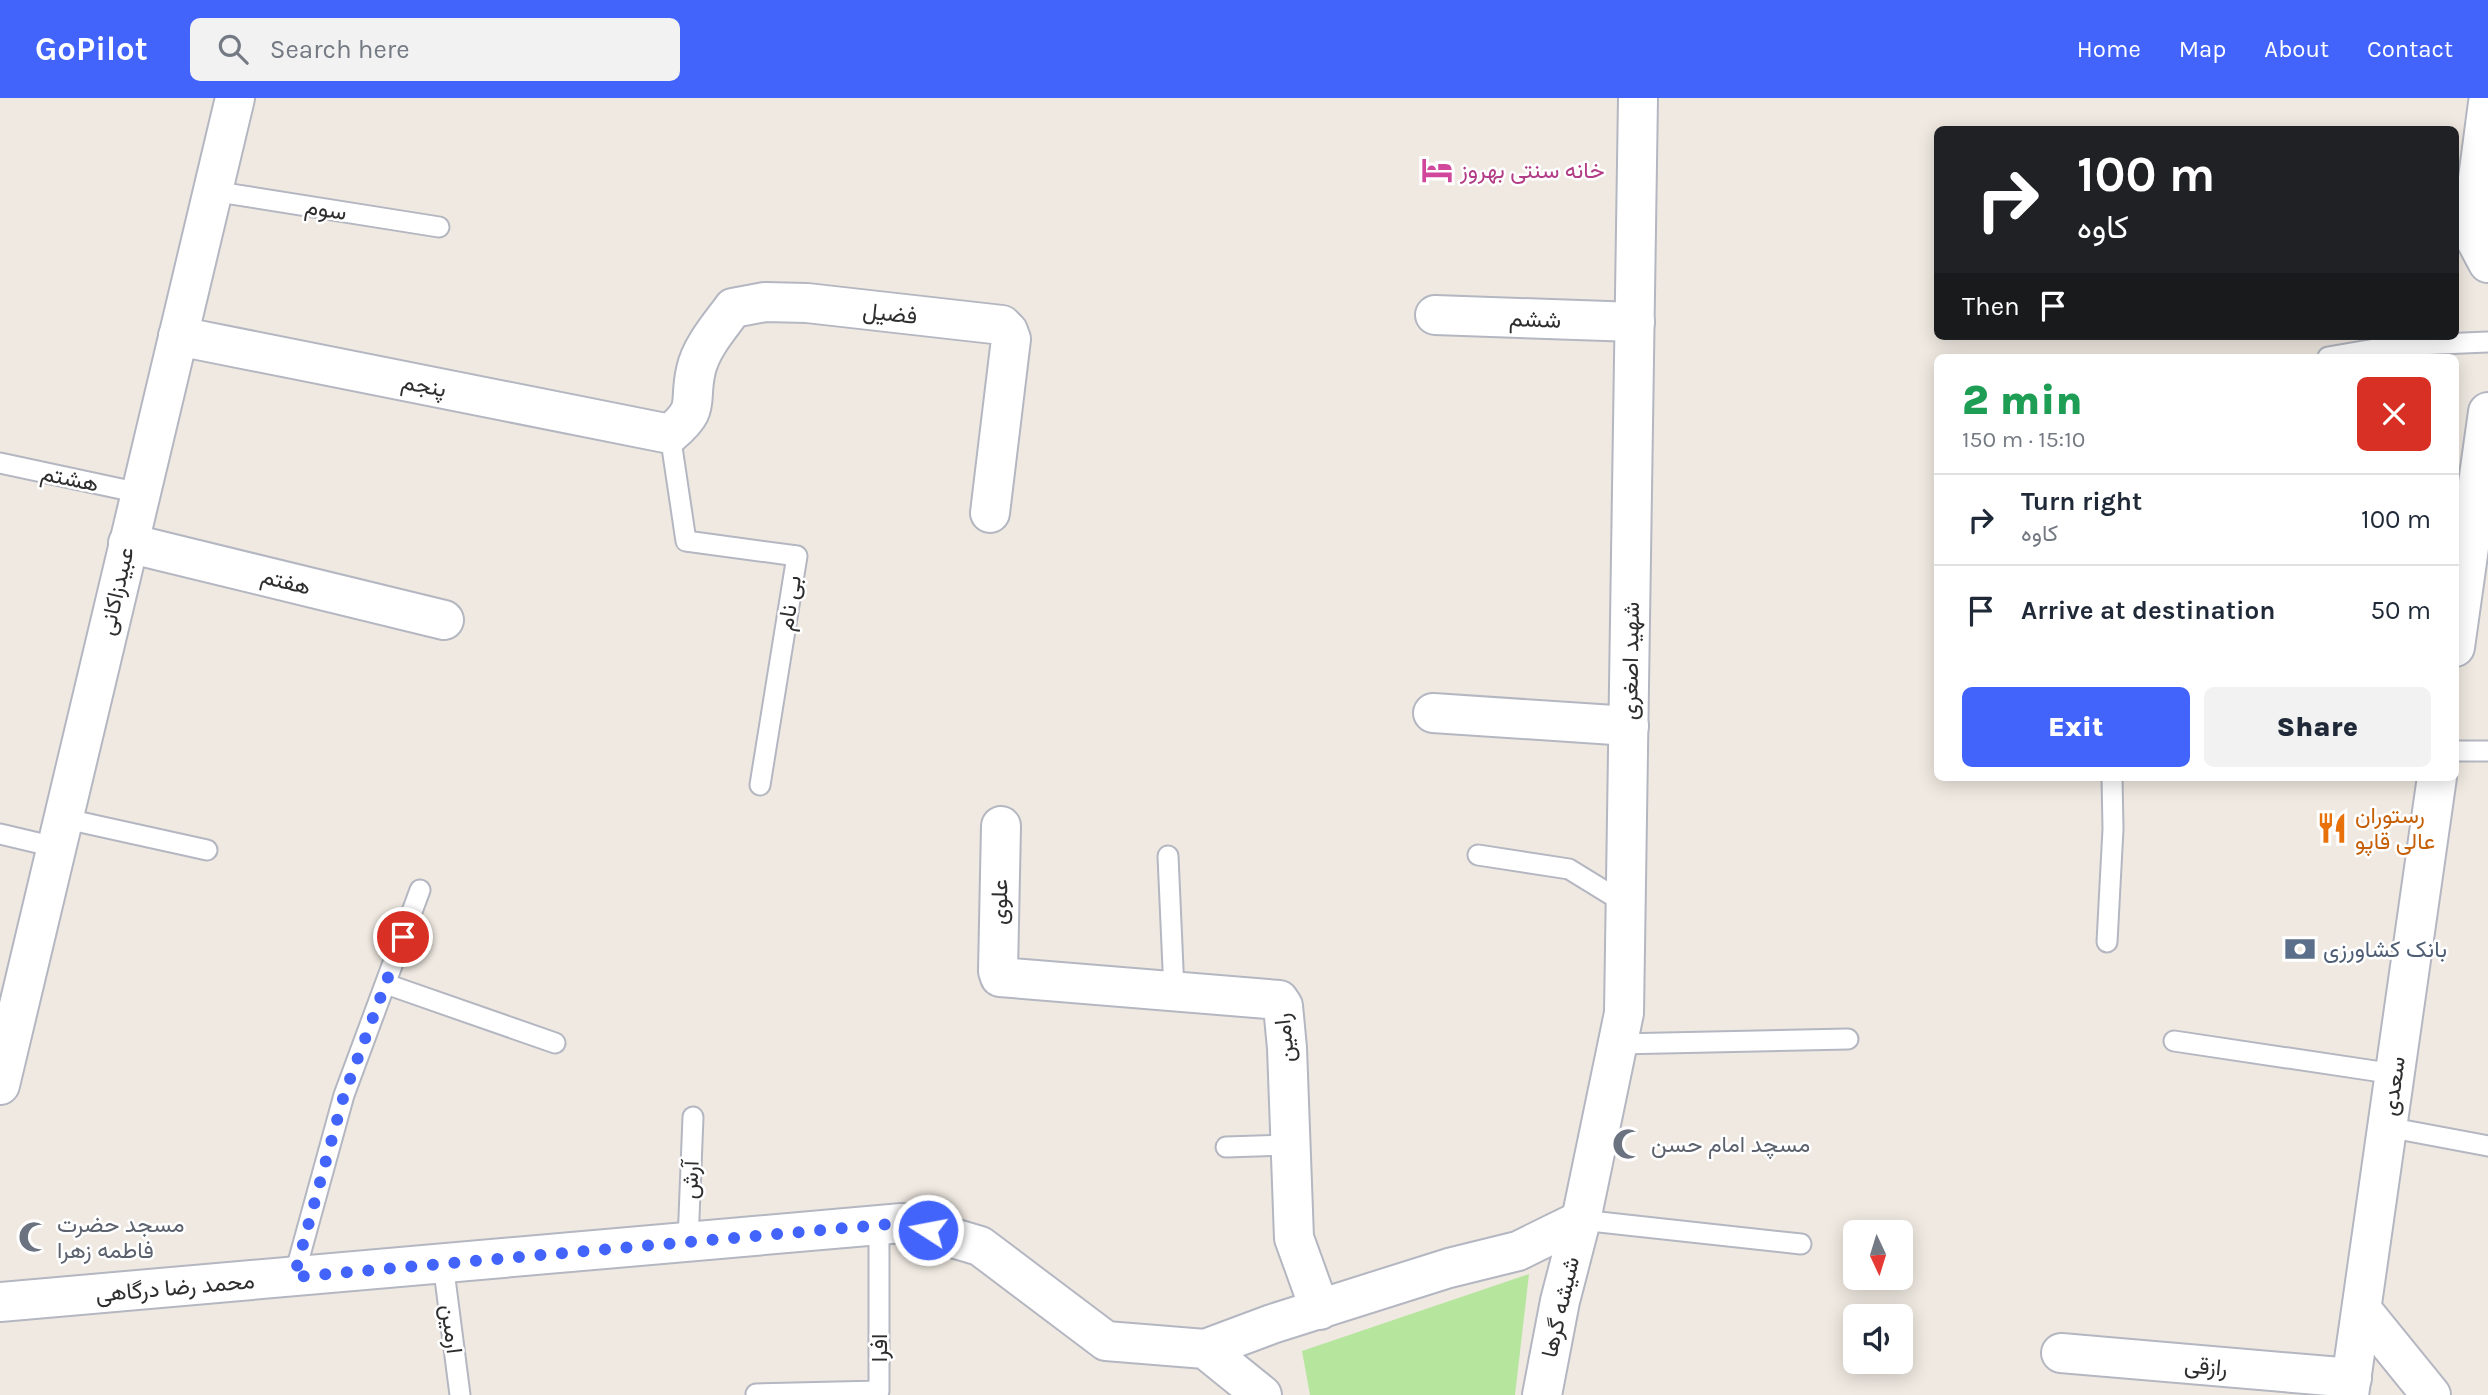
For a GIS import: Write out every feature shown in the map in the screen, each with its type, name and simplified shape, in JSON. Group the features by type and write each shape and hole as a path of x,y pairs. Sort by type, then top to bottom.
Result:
{"street":[{"name":"عبیدزاکانی","path":"0,1084 235,98"},
{"name":"شهید اصغری","path":"1581,1220 1624,1013 1638,98"},
{"path":"2488,103 2471,231 2488,263"},
{"name":"فضیل","path":"670,434 686,420 694,400 696,369 709,341 733,308 765,302 807,303 1002,325 1011,339 990,513"},
{"name":"ششم","path":"1435,316 1635,322"},
{"name":"پنجم","path":"178,336 670,434"},
{"path":"2460,574 2480,533 2488,412"},
{"name":"هفتم","path":"128,543 444,620"},
{"path":"1433,713 1629,726"},
{"name":"سعدی","path":"2351,1387 2436,781"},
{"name":"علوی","path":"1000,977 1001,826"},
{"name":"رامین","path":"1000,977 1279,1000 1283,1006 1287,1048 1294,1238 1320,1310"},
{"path":"1205,1349 1272,1324 1449,1268 1518,1251 1581,1220"},
{"name":"شیشه گرها","path":"1542,1395 1560,1301 1581,1220"},
{"name":"محمد رضا درگاهی","path":"0,1302 902,1223 980,1245 1106,1341 1205,1349"},
{"path":"2362,1310 2431,1395"},
{"path":"1205,1349 1262,1395"},
{"name":"رازقی","path":"2061,1353 2351,1387"}],"lane":[{"name":"سوم","path":"212,191 439,227"},
{"path":"2345,354 2392,346 2488,342"},
{"name":"بی نام","path":"670,434 687,541 797,556 760,785"},
{"name":"هشتم","path":"0,463 140,493"},
{"path":"2459,751 2488,751"},
{"path":"2107,942 2113,829 2112,781"},
{"path":"0,834 58,832 207,850"},
{"path":"1478,855 1569,869 1626,904"},
{"path":"1168,856 1174,991"},
{"path":"294,1277 344,1095 420,890"},
{"path":"386,984 555,1043"},
{"path":"1618,1044 1848,1039"},
{"path":"2174,1041 2395,1074"},
{"name":"آرش","path":"688,1242 693,1117"},
{"path":"2387,1128 2488,1146"},
{"path":"1226,1147 1289,1145"},
{"path":"1581,1220 1801,1244"},
{"name":"افرا","path":"756,1394 879,1391 879,1225"},
{"name":"ارمین","path":"443,1263 460,1395"}],"green space":[{"path":"1529,1274 1515,1395 1310,1395 1302,1351"}],"place":[{"name":"خانه سنتی بهروز","path":"1437,170"},
{"name":"رستوران عالی قاپو","path":"2332,828"},
{"name":"بانک کشاورزی","path":"2300,949"},
{"name":"مسچد امام حسن","path":"1628,1144"},
{"name":"مسجد حضرت فاطمه زهرا","path":"34,1237"}],"route":[{"path":"403,937 344,1095 294,1277 902,1223 928,1230"}]}
